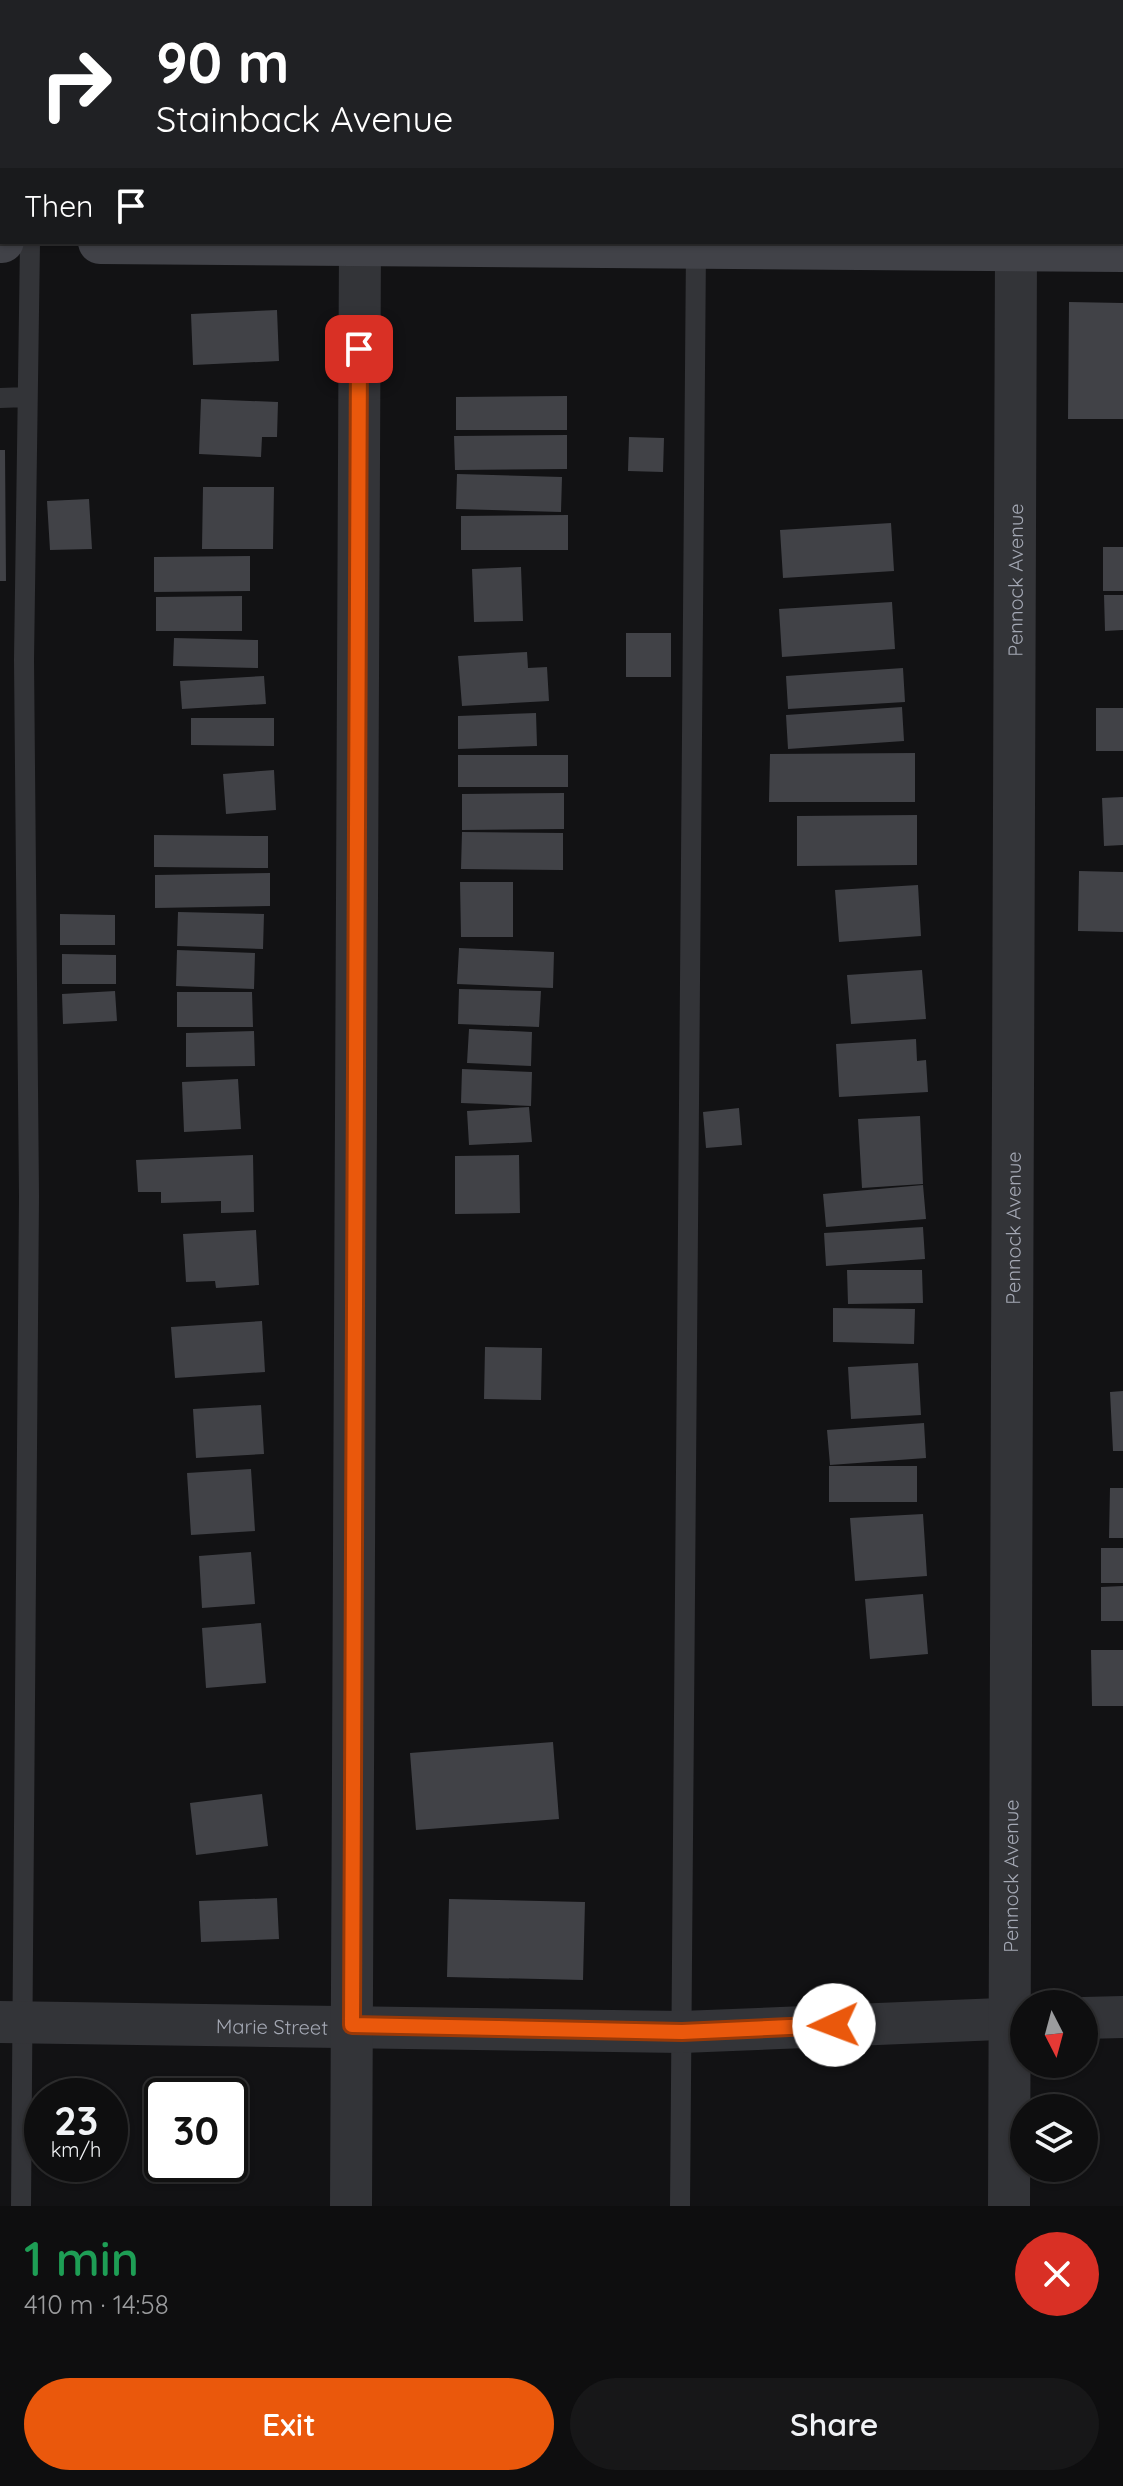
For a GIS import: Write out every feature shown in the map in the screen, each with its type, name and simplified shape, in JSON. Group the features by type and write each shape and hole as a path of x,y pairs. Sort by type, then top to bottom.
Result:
{"main road":[{"path":"640,244 1123,250"}],"street":[{"path":"340,244 351,2206"},
{"name":"Pennock Avenue","path":"993,247 1018,1990"},
{"path":"1098,2018 1123,2017"},
{"name":"Marie Street","path":"12,2022 682,2032 1010,2018"},
{"name":"Pennock Avenue","path":"1009,2206 1015,2078"}],"lane":[{"path":"21,2206 12,2022 29,1166 24,660 30,244"},
{"path":"680,2206 696,247"},
{"path":"0,398 27,397"}],"building":[{"path":"1069,302 1123,303 1123,419 1068,419"},
{"path":"277,310 279,361 193,365 191,314"},
{"path":"567,396 567,430 456,430 456,397"},
{"path":"201,399 278,402 277,437 262,437 261,457 199,454"},
{"path":"567,435 567,469 455,470 454,436"},
{"path":"629,437 664,438 663,472 628,471"},
{"path":"0,450 5,450 6,581 0,581"},
{"path":"457,474 562,477 561,512 456,509"},
{"path":"203,487 274,487 273,549 202,549"},
{"path":"89,499 92,549 50,550 47,501"},
{"path":"568,515 568,550 461,550 461,516"},
{"path":"891,523 894,571 783,578 780,530"},
{"path":"1103,547 1123,547 1123,591 1103,591"},
{"path":"250,556 250,591 154,592 154,557"},
{"path":"521,567 523,621 474,622 472,569"},
{"path":"1104,595 1123,595 1123,630 1105,631"},
{"path":"242,596 242,631 156,631 156,597"},
{"path":"892,602 895,649 782,657 779,609"},
{"path":"626,633 671,633 671,677 626,677"},
{"path":"174,638 258,640 258,668 173,666"},
{"path":"527,652 528,668 547,667 549,701 462,706 458,656"},
{"path":"903,668 905,702 788,709 786,676"},
{"path":"264,676 266,704 182,709 180,681"},
{"path":"902,707 904,741 788,749 786,715"},
{"path":"1096,708 1123,708 1123,751 1096,751"},
{"path":"536,713 537,746 458,749 458,716"},
{"path":"191,718 274,718 274,746 191,745"},
{"path":"915,753 915,802 769,802 770,754"},
{"path":"458,755 568,755 568,787 458,787"},
{"path":"274,770 276,810 226,814 223,774"},
{"path":"564,793 564,829 462,830 462,794"},
{"path":"1123,797 1123,845 1104,846 1102,798"},
{"path":"917,815 917,865 797,866 797,816"},
{"path":"462,832 563,833 563,870 461,869"},
{"path":"154,835 268,836 268,868 154,867"},
{"path":"1079,871 1123,872 1123,932 1078,931"},
{"path":"270,873 270,906 155,908 155,875"},
{"path":"460,882 513,882 513,937 461,937"},
{"path":"918,885 921,936 839,942 835,890"},
{"path":"178,912 264,914 263,949 177,946"},
{"path":"60,914 115,915 115,945 60,945"},
{"path":"459,948 554,952 553,988 457,984"},
{"path":"177,950 255,953 254,989 176,986"},
{"path":"62,954 116,955 116,984 62,984"},
{"path":"922,970 926,1019 851,1024 847,975"},
{"path":"459,989 541,991 539,1027 458,1024"},
{"path":"115,991 117,1021 63,1024 62,994"},
{"path":"177,992 252,992 253,1027 177,1027"},
{"path":"469,1029 532,1032 531,1066 467,1063"},
{"path":"254,1031 255,1066 186,1067 186,1033"},
{"path":"916,1039 917,1061 926,1060 928,1092 839,1097 836,1044"},
{"path":"462,1069 532,1072 531,1106 461,1103"},
{"path":"238,1079 241,1129 184,1132 182,1082"},
{"path":"529,1107 532,1142 469,1145 467,1111"},
{"path":"739,1108 742,1145 706,1148 703,1112"},
{"path":"920,1116 923,1184 862,1188 858,1119"},
{"path":"253,1155 254,1212 221,1213 221,1201 161,1203 161,1192 138,1192 136,1160"},
{"path":"519,1155 520,1213 455,1214 455,1156"},
{"path":"923,1185 926,1219 826,1227 823,1194"},
{"path":"923,1227 925,1259 826,1266 824,1233"},
{"path":"256,1230 259,1285 216,1288 215,1281 186,1282 183,1234"},
{"path":"847,1270 922,1270 923,1303 848,1304"},
{"path":"833,1308 915,1309 914,1344 833,1342"},
{"path":"262,1321 265,1372 175,1378 171,1327"},
{"path":"485,1347 542,1348 541,1400 484,1399"},
{"path":"918,1363 921,1415 851,1419 848,1367"},
{"path":"1123,1391 1123,1451 1113,1451 1110,1392"},
{"path":"261,1405 264,1454 196,1458 193,1409"},
{"path":"924,1423 926,1458 830,1465 827,1430"},
{"path":"829,1466 917,1466 917,1502 829,1502"},
{"path":"251,1469 255,1531 191,1535 187,1473"},
{"path":"1110,1488 1123,1488 1123,1538 1109,1538"},
{"path":"923,1514 927,1576 855,1581 850,1518"},
{"path":"1101,1548 1123,1548 1123,1583 1101,1583"},
{"path":"251,1552 255,1604 202,1608 199,1556"},
{"path":"1123,1586 1123,1621 1101,1621 1101,1587"},
{"path":"923,1594 928,1654 870,1659 865,1599"},
{"path":"261,1623 266,1683 206,1688 202,1628"},
{"path":"1091,1650 1123,1650 1123,1706 1092,1706"},
{"path":"553,1742 559,1819 416,1830 410,1753"},
{"path":"262,1794 268,1846 196,1855 190,1803"},
{"path":"277,1898 279,1939 201,1942 199,1901"},
{"path":"449,1899 585,1902 583,1980 447,1977"}],"route":[{"path":"359,349 352,2025 682,2032 834,2025"}]}
